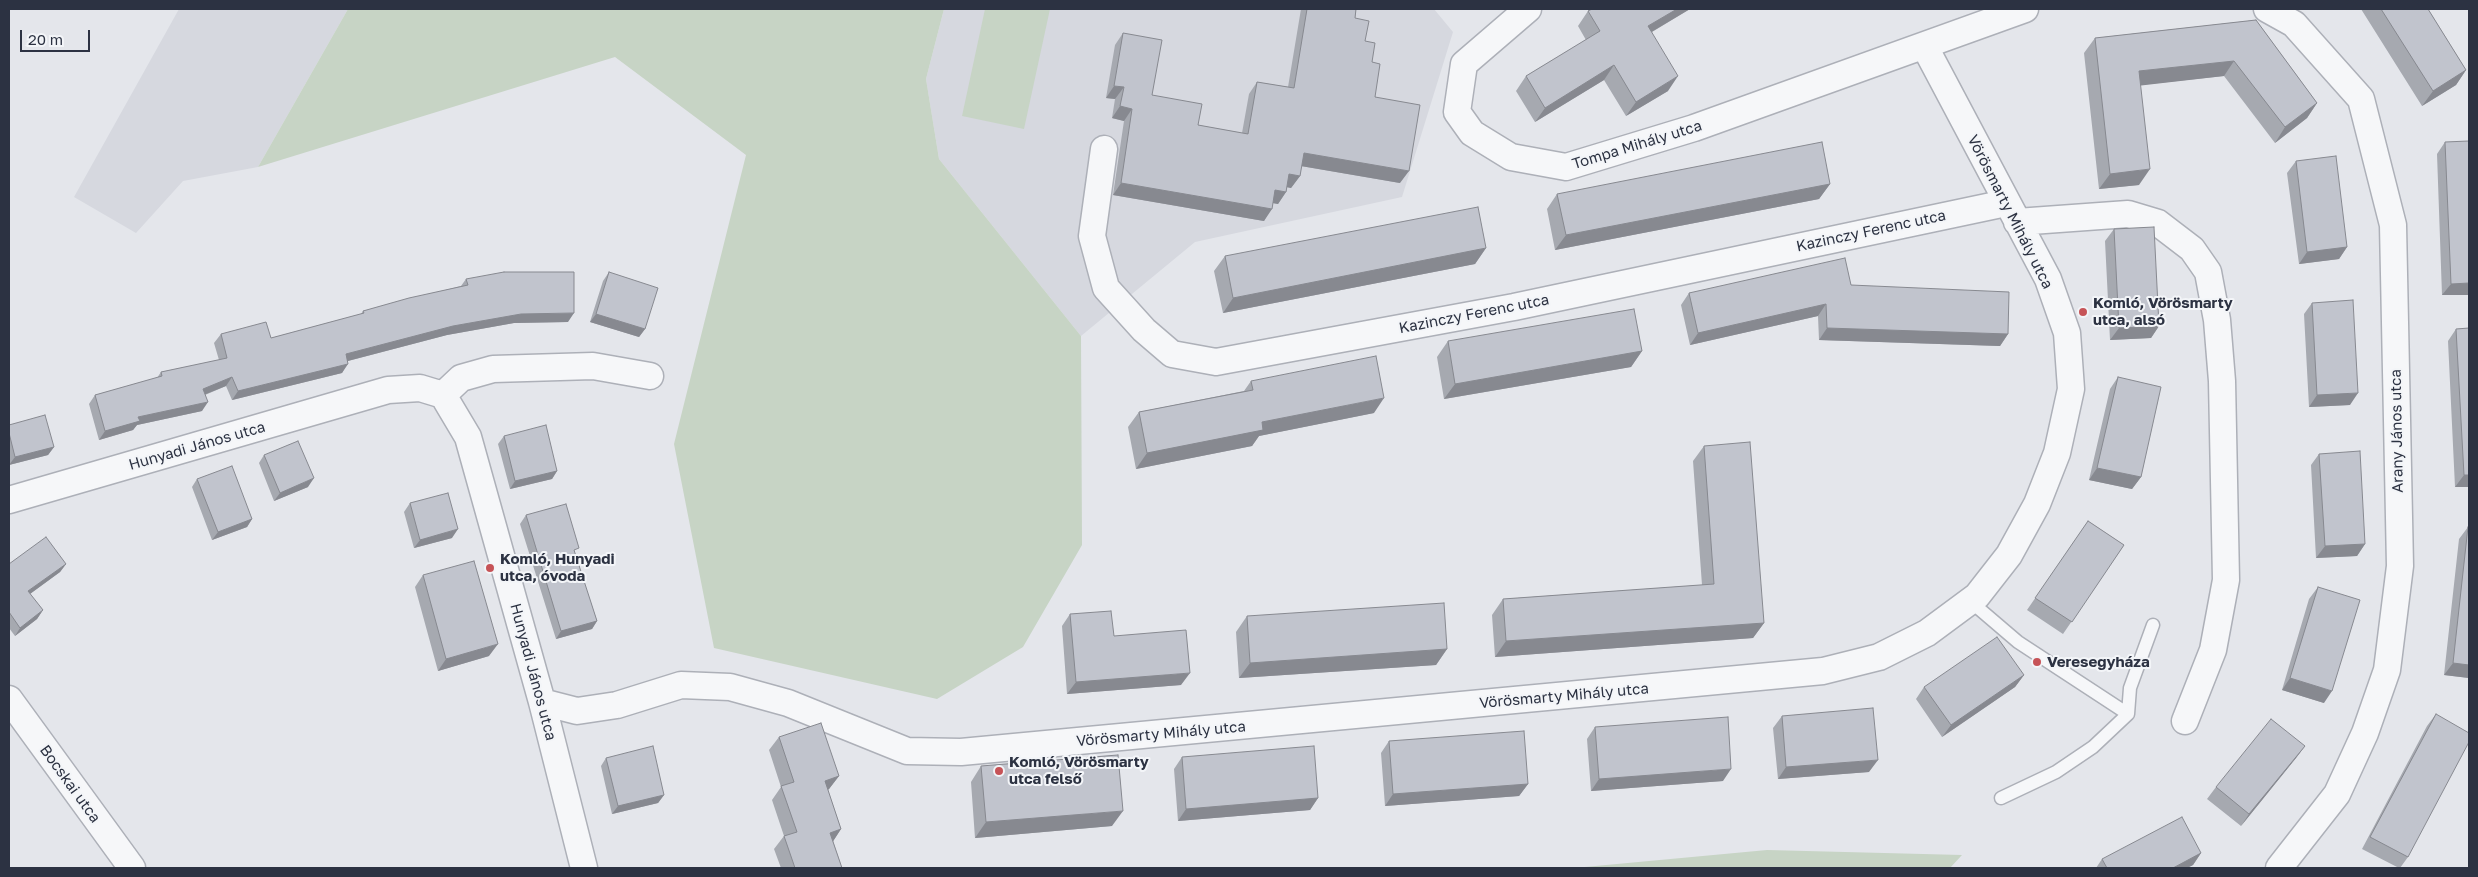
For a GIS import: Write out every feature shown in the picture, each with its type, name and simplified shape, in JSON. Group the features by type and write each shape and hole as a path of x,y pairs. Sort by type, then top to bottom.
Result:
{"street":[{"path":"1925,47 2025,9"},
{"name":"Arany János utca","path":"2267,9 2294,24 2361,99 2393,225 2400,556 2387,670 2365,733 2337,794 2279,868"},
{"name":"Tompa Mihály utca","path":"1525,10 1464,64 1456,112 1472,133 1512,157 1566,167 1694,128 1925,47"},
{"name":"Vörösmarty Mihály utca","path":"542,702 577,711 617,705 681,685 730,687 788,703 907,751 961,752 1823,671 1879,657 1927,633 1977,596 2009,555 2037,504 2057,453 2071,389 2067,334 2048,280 1925,47"},
{"name":"Kazinczy Ferenc utca","path":"1104,149 1092,236 1106,288 1144,330 1172,354 1216,362 2011,213 2128,214 2158,223 2192,249 2208,272 2217,320 2222,381 2226,580 2214,650 2185,721"},
{"path":"443,395 461,378 493,370 593,366 650,376"},
{"name":"Hunyadi János utca","path":"9,500 388,390 420,388 443,395 468,437 542,702 584,868"},
{"name":"Bocskai utca","path":"9,699 132,868"}],"lane":[{"path":"1970,601 2018,642 2128,714"},
{"path":"2001,798 2063,767 2093,747 2128,714 2130,688 2153,625"}],"shaded area":[{"path":"179,9 348,9 258,167 183,181 136,233 74,197"},
{"path":"944,9 1434,9 1453,32 1402,197 1195,242 1081,336 939,159 926,79"}],"green space":[{"path":"348,9 944,9 926,79 939,159 1081,336 1082,545 1023,647 937,699 714,648 674,444 746,155 615,57 258,167"},
{"path":"985,9 1050,9 1024,129 962,116"},
{"path":"1767,850 1962,855 1950,868 1574,868"}],"building":[{"path":"1307,9 1356,9 1355,18 1369,21 1365,41 1375,43 1372,62 1380,64 1375,97 1420,105 1409,171 1304,153 1300,176 1289,174 1286,192 1275,190 1272,209 1121,183 1132,109 1120,106 1124,87 1114,86 1123,33 1162,40 1152,95 1202,104 1198,125 1248,134 1257,82 1294,88"},
{"path":"1592,9 1677,9 1648,26 1678,76 1636,102 1614,65 1545,108 1526,76 1600,31 1588,11"},
{"path":"2381,9 2428,9 2466,70 2433,91"},
{"path":"2256,20 2317,103 2285,127 2234,61 2139,71 2150,169 2110,174 2095,38"},
{"path":"2469,141 2469,283 2451,284 2445,142"},
{"path":"1822,142 1830,184 1566,235 1557,194"},
{"path":"2336,156 2347,247 2307,252 2296,161"},
{"path":"1478,207 1486,248 1233,298 1225,256"},
{"path":"2154,227 2159,326 2119,328 2114,229"},
{"path":"1845,258 1851,285 2009,292 2008,334 1827,328 1826,304 1698,333 1689,293"},
{"path":"504,272 574,272 574,313 521,314 453,326 346,354 348,364 238,391 232,377 203,389 208,402 138,417 140,421 105,431 95,395 162,376 161,372 227,358 221,334 266,322 271,338 364,313 363,311 409,298 468,285 466,279"},
{"path":"609,272 658,288 645,329 596,314"},
{"path":"2353,300 2358,393 2317,395 2312,303"},
{"path":"1634,309 1642,351 1455,384 1448,341"},
{"path":"2469,328 2469,475 2464,475 2456,329"},
{"path":"1376,356 1384,398 1262,422 1263,430 1147,453 1139,412 1253,390 1251,381"},
{"path":"2118,377 2161,387 2141,477 2097,468"},
{"path":"45,415 54,447 15,457 9,425"},
{"path":"546,425 557,471 515,481 504,436"},
{"path":"298,441 314,478 280,493 264,455"},
{"path":"1750,442 1764,623 1506,641 1503,599 1714,584 1704,446"},
{"path":"2360,451 2365,544 2325,546 2319,454"},
{"path":"232,466 252,519 218,532 197,479"},
{"path":"448,493 458,529 420,540 410,503"},
{"path":"566,504 579,548 574,550 597,621 561,631 526,515"},
{"path":"2088,521 2124,545 2072,622 2035,598"},
{"path":"2469,527 2469,665 2453,663"},
{"path":"46,537 66,564 28,591 43,610 20,628 9,612 9,564"},
{"path":"474,561 498,644 446,659 423,575"},
{"path":"2318,587 2360,600 2332,691 2290,678"},
{"path":"1444,603 1447,649 1250,663 1247,616"},
{"path":"1111,611 1114,636 1186,630 1190,673 1076,682 1070,614"},
{"path":"1997,637 2024,675 1951,725 1924,687"},
{"path":"1873,708 1878,760 1786,767 1782,716"},
{"path":"2436,714 2469,733 2469,742 2408,857 2370,837"},
{"path":"1728,717 1731,769 1599,779 1595,727"},
{"path":"2271,719 2305,746 2249,814 2216,787"},
{"path":"821,723 839,776 825,781 841,829 830,833 842,868 795,868 784,836 797,832 781,786 794,782 779,737"},
{"path":"1524,731 1528,784 1393,794 1389,741"},
{"path":"653,746 664,795 618,806 606,758"},
{"path":"1314,746 1318,798 1186,809 1182,757"},
{"path":"1118,755 1123,811 986,822 981,766"},
{"path":"2182,817 2201,853 2173,868 2107,868 2102,859"}],"place":[{"name":"Komló, Vörösmarty utca, alsó","path":"2083,312"},
{"name":"Komló, Hunyadi utca, óvoda","path":"490,568"},
{"name":"Veresegyháza","path":"2037,662"},
{"name":"Komló, Vörösmarty utca felső","path":"999,771"}]}
